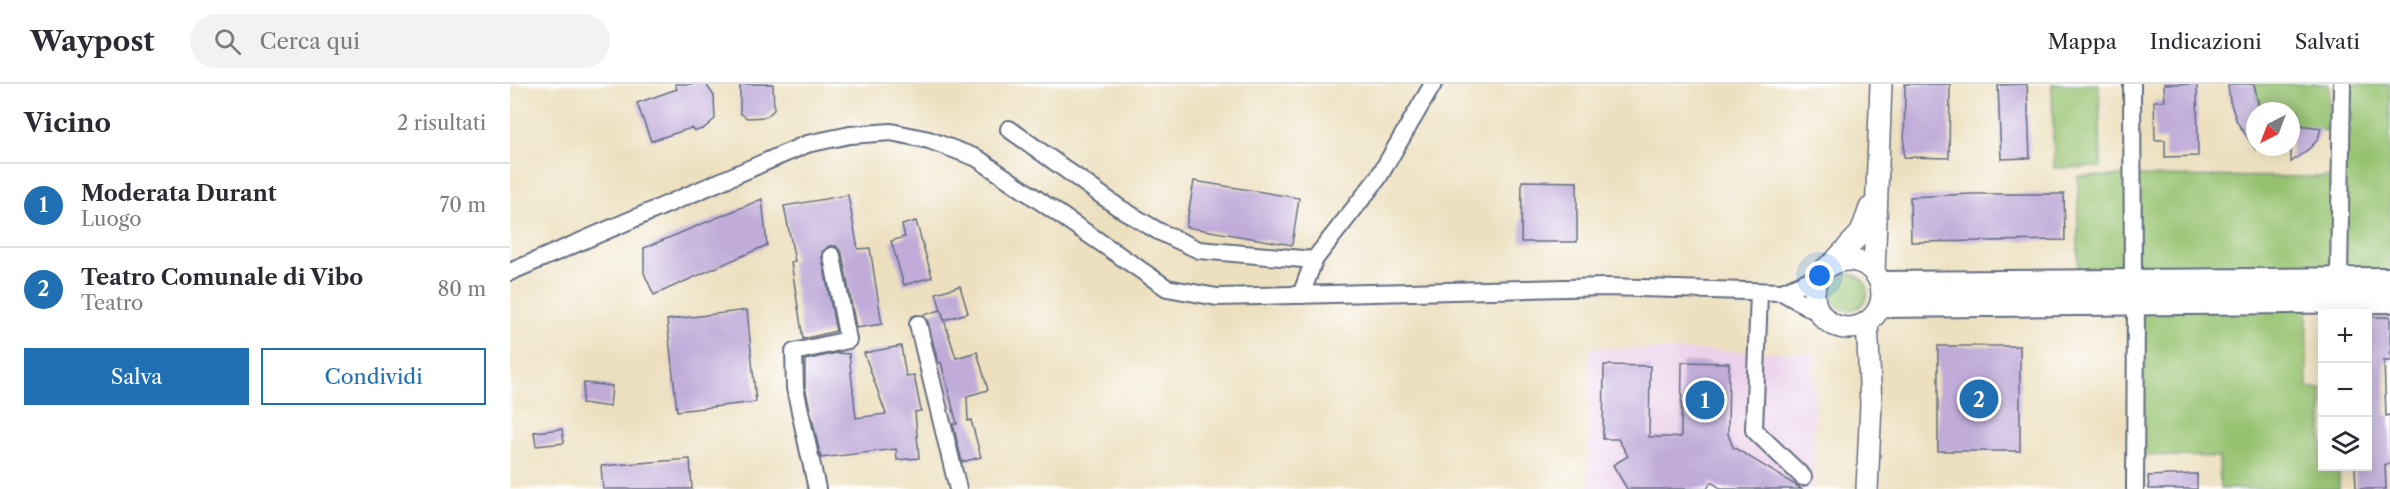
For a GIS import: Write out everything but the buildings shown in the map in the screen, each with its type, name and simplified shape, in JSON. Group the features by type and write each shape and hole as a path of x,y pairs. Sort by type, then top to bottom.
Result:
{"main road":[{"path":"1867,489 1876,296 1876,191 1881,84"},
{"path":"1871,404 1857,352 1827,319 1814,296 1826,269 1862,233 1876,191"},
{"path":"1826,269 1856,261 1876,296"},
{"path":"1827,319 1853,327 1876,296"}],"street":[{"path":"1301,295 1314,260 1378,178 1433,84"},
{"path":"2132,84 2133,277"},
{"path":"2338,277 2342,84"},
{"path":"1009,129 1118,207 1158,231 1199,250 1314,260"},
{"path":"510,272 807,144 850,135 891,132 929,140 977,158 1167,288 1217,297 1606,287 1782,292 1826,269"},
{"path":"817,489 795,388 794,352 848,340 832,256"},
{"path":"1876,296 2133,277 2390,276"},
{"path":"1876,296 2390,291"},
{"path":"1759,292 1754,430 1803,477"},
{"path":"1782,292 1827,319"},
{"path":"1876,296 2136,305 2390,304"},
{"path":"2135,489 2136,305"},
{"path":"918,324 958,489"}],"shaded area":[{"path":"1590,348 1815,353 1813,489 1588,489"}],"green space":[{"path":"2052,84 2099,84 2101,167 2054,168"},
{"path":"2255,84 2329,84 2329,131 2300,126 2300,102 2258,102"},
{"path":"2342,84 2390,84 2390,276 2078,278 2078,176 2340,177"},
{"path":"1849,274 1861,280 1867,292 1861,304 1849,310 1837,304 1831,292 1837,280"},
{"path":"2136,305 2307,305 2307,388 2318,389 2318,471 2339,471 2339,489 2220,489 2219,457 2135,455"}],"place":[{"name":"Teatro Comunale di Vibo","path":"1979,399"},
{"name":"Moderata Durant","path":"1705,400"}]}
